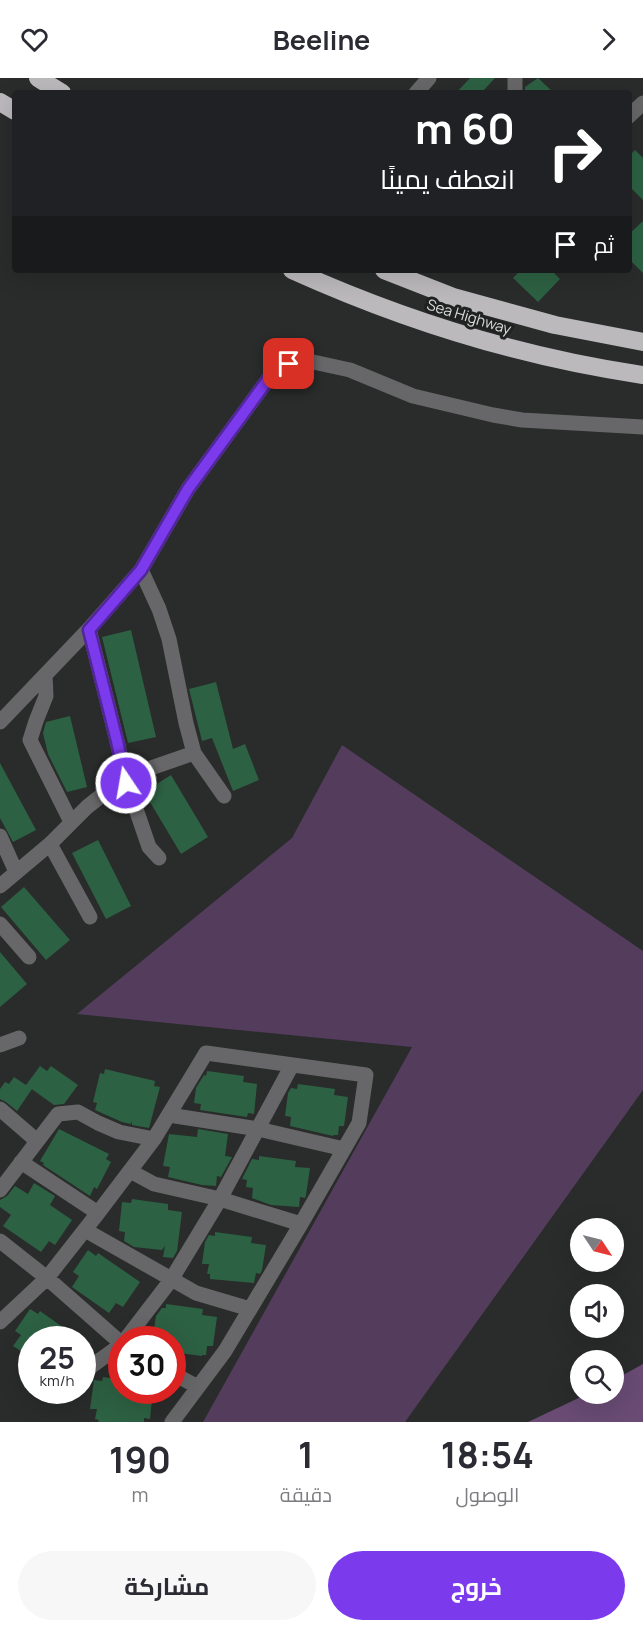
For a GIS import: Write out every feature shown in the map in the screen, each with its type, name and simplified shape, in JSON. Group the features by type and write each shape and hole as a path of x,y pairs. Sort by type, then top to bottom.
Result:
{"highway":[{"path":"39,78 57,90"},
{"name":"Sea Highway","path":"299,273 400,314 458,334 557,360 643,375"},
{"name":"Sea Highway","path":"392,273 453,297 555,325 643,342"}],"street":[{"path":"419,90 429,78"},
{"path":"0,722 89,630 141,570 188,489 272,374 289,364 304,360 350,370 413,396 493,416 522,420 643,427"},
{"path":"141,570 159,609 169,639 194,753 224,796"},
{"path":"89,630 125,777 149,847 159,858"},
{"path":"45,675 46,696 30,740 71,822"},
{"path":"0,886 50,844 87,807 125,777 194,753"},
{"path":"0,836 16,872"},
{"path":"50,844 90,917"},
{"path":"0,924 29,957"},
{"path":"0,1045 19,1038"},
{"path":"0,1322 47,1278 85,1230 154,1139 206,1053 366,1075 359,1123 225,1351 172,1422"},
{"path":"136,1326 171,1280 220,1198 292,1065"},
{"path":"0,1109 37,1141"},
{"path":"0,1190 58,1114 78,1112 119,1132 154,1139"},
{"path":"169,1115 258,1129 344,1149"},
{"path":"21,1162 98,1213"},
{"path":"130,1171 154,1184 220,1198 301,1224"},
{"path":"85,1230 196,1293 250,1309"},
{"path":"0,1241 47,1278 108,1332"},
{"path":"186,1381 198,1387"}],"shaded area":[{"path":"342,745 643,951 643,1090 405,1422 203,1422 412,1047 77,1014 292,838"},
{"path":"643,1364 643,1422 528,1422 570,1402 570,1404 624,1404 624,1374"}],"building":[{"path":"470,78 495,78 484,90 459,90"},
{"path":"538,78 551,90 525,90 525,87"},
{"path":"635,150 643,158 643,200 632,189 632,153"},
{"path":"643,221 643,273 632,262 632,231"},
{"path":"518,273 554,273 560,279 538,302 513,278"},
{"path":"131,630 156,737 128,743 102,637"},
{"path":"216,682 233,749 245,744 259,780 233,791 212,738 202,741 189,689"},
{"path":"70,716 87,787 67,792 48,754 43,733 46,722"},
{"path":"0,763 36,830 13,842 0,818"},
{"path":"171,775 208,837 181,854 144,792"},
{"path":"98,840 131,906 106,919 72,853"},
{"path":"24,887 70,940 46,960 1,907"},
{"path":"0,952 27,984 0,1007"},
{"path":"40,1066 47,1071 51,1066 78,1085 64,1104 54,1105 26,1085"},
{"path":"105,1069 155,1081 154,1086 160,1087 149,1128 132,1125 132,1121 131,1124 122,1122 95,1110 97,1103 93,1102 100,1073 104,1074"},
{"path":"207,1071 244,1076 243,1082 257,1084 254,1114 248,1113 247,1117 200,1110 201,1104 194,1103 196,1088 204,1075 206,1076"},
{"path":"14,1077 32,1089 17,1111 0,1099 0,1089 5,1082 9,1084"},
{"path":"298,1084 335,1089 334,1095 348,1097 344,1126 339,1126 338,1135 333,1136 290,1126 291,1117 285,1116 288,1093 291,1088 297,1089"},
{"path":"59,1129 109,1154 106,1159 111,1162 97,1189 94,1187 90,1196 40,1161"},
{"path":"198,1129 228,1134 225,1156 232,1157 221,1177 217,1176 216,1186 168,1177 170,1167 163,1166 169,1134 197,1137"},
{"path":"259,1156 296,1161 295,1167 310,1168 306,1195 305,1198 300,1197 299,1207 271,1205 252,1198 253,1188 246,1187 247,1180 242,1179 252,1159 259,1160"},
{"path":"34,1183 55,1196 50,1205 72,1220 55,1245 49,1241 41,1252 3,1226 11,1215 0,1207 0,1200 7,1196 15,1186 28,1194"},
{"path":"132,1199 168,1204 168,1210 182,1212 177,1251 173,1258 163,1257 165,1246 162,1250 134,1247 124,1241 125,1232 119,1231 122,1202 131,1203"},
{"path":"215,1232 252,1237 251,1243 266,1245 262,1270 260,1274 256,1273 254,1283 210,1279 210,1274 207,1274 209,1264 202,1264 205,1242 209,1235 215,1236"},
{"path":"88,1250 96,1256 98,1253 140,1282 123,1307 116,1303 109,1313 72,1287 79,1276 73,1272"},
{"path":"166,1304 203,1309 202,1315 217,1317 213,1346 207,1346 206,1355 186,1354 186,1326 154,1326 156,1316 162,1308 166,1308"},
{"path":"30,1309 38,1314 40,1311 61,1326 18,1326"},
{"path":"18,1339 18,1349 13,1346"},
{"path":"103,1377 108,1378 108,1404 152,1404 150,1419 144,1418 144,1422 98,1422 99,1420 95,1419 97,1409 90,1409 91,1404 96,1404 96,1380 102,1381"}],"route":[{"path":"126,783 89,630 141,570 188,489 272,374 289,364"}]}
